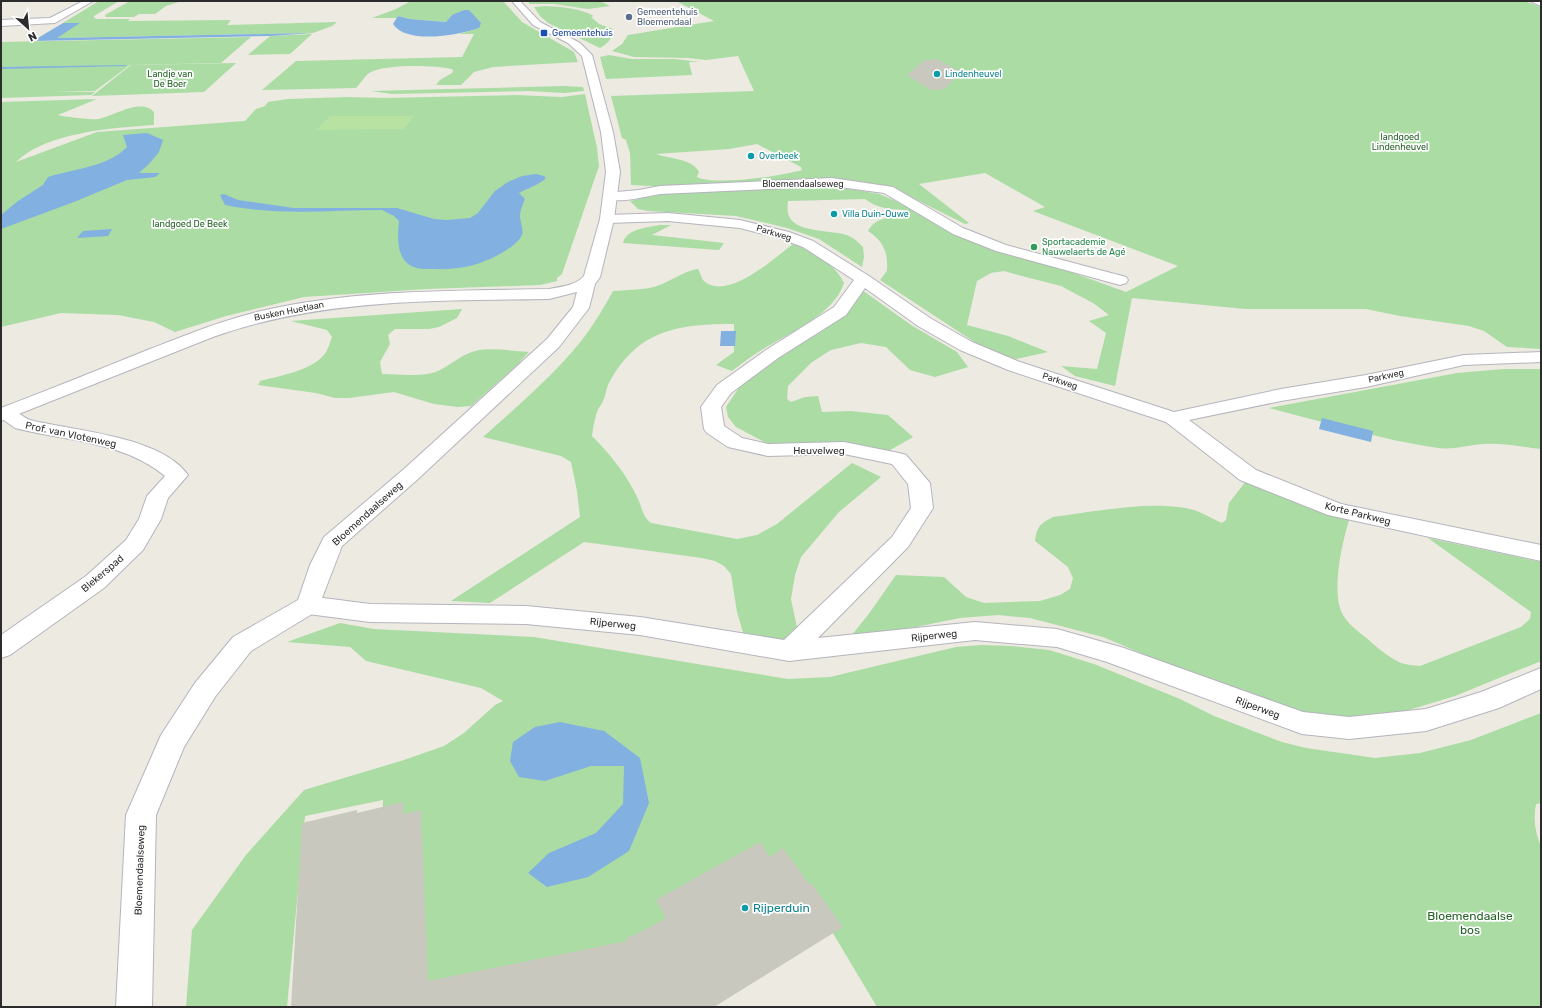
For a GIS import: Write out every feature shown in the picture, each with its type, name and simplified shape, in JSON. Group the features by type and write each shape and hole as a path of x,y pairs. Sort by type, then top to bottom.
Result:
{"street":[{"path":"1,23 52,21 89,1"},
{"name":"Bloemendaalseweg","path":"134,1007 141,815 171,743 205,690 242,644 308,605 332,542 411,474 553,343 581,308 587,283 592,277 607,219 612,160 587,55 582,48 572,41 535,22 516,1"},
{"path":"1534,1 1541,3"},
{"name":"Bloemendaalseweg","path":"610,192 638,194 660,190 832,182 873,187 888,190 958,232 1001,248 1120,280"},
{"name":"Parkweg","path":"607,219 668,217 700,219 760,228 808,244 863,278 924,322 966,346 1014,366 1173,418 1280,395 1366,381 1464,360 1541,357"},
{"name":"Heuvelweg","path":"789,651 900,542 922,508 919,484 899,459 844,448 768,450 735,443 714,430 712,407 724,389 772,354 840,311 863,278"},
{"name":"Busken Huetlaan","path":"3,414 198,336 276,312 311,305 360,300 557,293 587,283"},
{"name":"Prof. van Vlotenweg","path":"3,414 22,424 127,446 160,461 177,476"},
{"name":"Korte Parkweg","path":"1173,418 1248,475 1336,510 1541,553"},
{"name":"Blekerspad","path":"1,648 96,582 135,545 150,518 158,496 177,476"},
{"name":"Rijperweg","path":"308,605 370,614 502,613 640,626 789,651 975,631 1016,633 1057,638 1115,655 1302,723 1349,728 1426,720 1488,700 1541,678"}],"green space":[{"path":"99,1 119,1 94,16 94,18 97,19 130,19 128,21 231,20 227,25 337,22 332,26 313,33 56,38 79,23 63,23"},
{"path":"130,1 182,1 166,6 155,14 139,14 134,17 106,17 105,15"},
{"path":"411,1 503,1 522,22 574,52 578,62 493,67 474,72 461,85 436,85 440,80 452,73 452,69 399,66 378,69 369,73 356,88 262,90 296,61 462,57 474,34 459,34 479,28 452,15 446,22 410,19 398,16 397,18 372,18 396,9"},
{"path":"529,1 600,1 610,6 588,9 554,4 529,4"},
{"name":"landgoed Lindenheuvel","path":"676,1 1524,1 1541,7 1541,349 1507,347 1484,331 1469,326 1400,316 1366,309 1245,309 1132,298 1115,386 1075,376 1061,366 1097,369 1106,333 1089,321 1109,315 1093,303 1061,286 1004,271 991,273 977,281 967,325 1008,336 1048,352 1016,359 982,347 880,280 887,271 886,253 878,239 868,231 871,226 880,220 906,217 903,210 883,208 865,199 788,201 788,213 791,220 797,224 814,230 842,234 851,237 858,242 863,247 864,257 862,267 819,239 787,228 736,216 648,211 638,209 630,201 680,190 797,186 851,189 879,194 952,229 1126,292 1178,266 1033,211 1045,207 985,173 919,184 969,223 965,224 899,191 880,185 858,181 817,180 671,187 631,185 630,153 626,140 622,138 611,96 754,91 738,56 706,60 688,58 634,57 612,51 622,44 628,35 714,21","holes":["757,144 801,167 802,170 780,175 748,179 718,181 706,180 697,177 699,172 696,167 686,161 656,154 729,149"]},
{"path":"534,7 564,7 588,13 594,16 591,17 599,24 613,29 611,38 600,48 548,23 540,16"},
{"path":"312,34 290,54 248,55 270,36"},
{"path":"251,37 221,63 130,65 95,91 51,92 95,92 91,95 1,98 1,42"},
{"path":"609,55 632,59 675,59 700,62 689,62 692,75 606,79 600,57"},
{"name":"Landje van De Boer","path":"236,63 204,92 92,96 131,65"},
{"path":"564,86 583,87 584,91 564,93 528,91 392,94 371,91"},
{"name":"landgoed De Beek","path":"585,94 597,148 599,166 562,274 557,278 557,281 540,285 427,289 304,297 226,316 175,332 154,322 118,315 61,313 1,327 1,102 97,99 58,115 90,119 104,118 126,109 142,106 154,112 154,125 100,130 62,138 44,144 29,152 16,162 97,132 245,121 256,109 265,106 268,102 288,99 516,95 562,97"},
{"path":"330,116 414,116 404,129 316,130"},
{"path":"660,225 671,225 652,235 724,243 719,250 623,243 625,238 633,232"},
{"path":"793,244 823,259 840,276 844,283 839,294 830,305 808,323 756,353 732,371 716,365 734,352 734,324 714,324 679,328 648,340 634,350 621,364 610,381 603,402 597,412 592,436 606,450 624,474 634,490 648,521 651,523 737,539 757,535 777,524 852,463 881,477 839,512 801,557 795,575 791,599 800,642 745,639 737,612 731,574 724,566 715,561 584,542 490,603 451,601 580,517 577,491 571,462 561,456 483,437 540,385 572,352 594,323 613,291 654,287 689,271 698,269 703,280 712,286 724,286 750,276"},
{"path":"862,290 911,325 957,352 968,367 935,377 910,370 886,347 861,343 831,350 812,362 788,386 787,399 791,402 805,397 818,396 822,412 851,411 888,415 913,437 883,454 770,445 736,427 728,417 726,407 740,386"},
{"path":"462,309 457,318 439,327 429,329 395,329 388,335 390,344 380,362 382,374 420,375 440,370 473,351 498,349 529,352 517,365 471,406 458,407 434,404 394,392 349,398 335,398 316,393 258,385 260,381 305,368 321,358 326,352 332,337 327,330 291,321"},
{"path":"1504,369 1541,369 1541,449 1490,444 1450,448 1417,445 1374,436 1269,408 1457,373"},
{"path":"1246,481 1334,516 1349,520 1339,566 1337,590 1341,611 1346,620 1358,632 1385,654 1403,664 1420,666 1521,627 1530,619 1531,612 1428,538 1541,562 1541,661 1455,696 1399,713 1342,717 1295,711 1176,668 1103,637 1030,618 998,615 960,618 847,641 868,615 896,575 944,577 966,597 984,603 1040,601 1060,595 1070,589 1073,578 1068,567 1035,541 1038,529 1049,519 1053,517 1105,510 1143,506 1162,506 1194,510 1222,523 1226,520 1229,503"},
{"name":"Bloemendaalse bos","path":"340,623 374,629 534,637 788,679 830,677 956,647 981,645 1011,646 1049,650 1094,664 1180,699 1214,716 1282,742 1306,748 1375,758 1420,753 1471,740 1541,713 1541,803 1536,804 1535,820 1537,836 1541,846 1541,1007 877,1007 800,878 648,955 376,1007 383,800 305,816 287,1007 186,1007 192,930 246,855 304,790 404,760 444,746 464,733 495,705 503,701 481,688 366,661 350,647 287,642"}],"water":[{"path":"464,10 469,10 481,23 479,28 446,35 421,36 409,34 400,30 393,24 398,16 410,19 446,22 452,15"},
{"path":"63,23 80,23 57,38 313,33 270,36 33,41"},
{"path":"127,65 125,66 1,69 1,67"},
{"path":"147,133 163,140 159,152 139,173 160,173 155,177 127,180 74,202 1,229 1,215 18,201 43,185 48,177 110,159 127,147 123,135"},
{"path":"536,174 546,178 537,185 519,193 525,199 520,214 522,234 518,241 505,251 478,264 452,269 421,269 408,264 403,258 399,248 399,221 394,216 382,210 304,212 264,210 225,205 220,195 224,194 238,200 294,208 397,208 434,219 447,220 470,218 478,213 495,191 508,182 522,176"},
{"path":"112,229 108,236 77,238 83,231"},
{"path":"721,331 736,331 735,346 720,346"},
{"path":"1322,418 1373,431 1371,442 1319,429"},
{"path":"560,722 604,731 640,758 649,803 629,851 588,877 547,887 528,873 549,853 596,833 623,804 624,766 591,766 545,781 519,777 510,761 513,742 535,727"}],"building":[{"name":"Lindenheuvel","path":"937,59 961,72 945,89 931,90 907,75 925,60"},
{"name":"Rijperduin","path":"403,802 403,814 421,810 428,981 627,941 627,937 637,934 666,918 656,900 760,842 770,857 783,848 843,927 714,1007 291,1007 302,823 357,810 357,813"}],"place":[{"name":"Gemeentehuis Bloemendaal","path":"629,17"},
{"name":"Gemeentehuis","path":"544,33"},
{"name":"Lindenheuvel","path":"937,74"},
{"name":"Overbeek","path":"751,156"},
{"name":"Villa Duin-Ouwe","path":"834,214"},
{"name":"Sportacademie Nauwelaerts de Agé","path":"1034,247"},
{"name":"Rijperduin","path":"745,908"}]}
